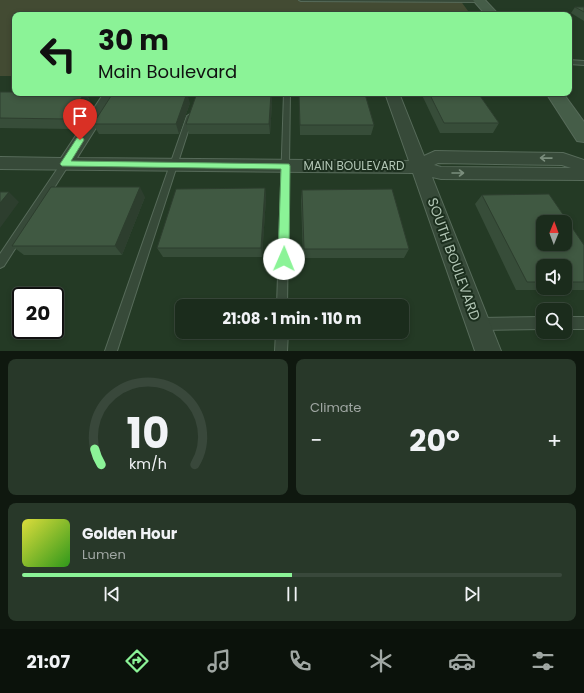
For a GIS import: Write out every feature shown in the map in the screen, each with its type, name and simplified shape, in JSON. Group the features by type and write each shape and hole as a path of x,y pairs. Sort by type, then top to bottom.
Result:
{"street":[{"path":"480,0 490,12"},
{"path":"65,164 110,96"},
{"name":"SOUTH BOULEVARD","path":"393,96 488,351"},
{"path":"556,96 584,136"},
{"name":"MAIN BOULEVARD","path":"420,167 435,157 563,159 584,166"},
{"name":"MAIN BOULEVARD","path":"0,164 420,167 441,173 584,174"}],"lane":[{"path":"301,0 480,0"},
{"path":"572,62 584,63"},
{"path":"282,299 287,96"},
{"path":"111,351 193,107"},
{"path":"0,263 65,164"},
{"path":"572,323 584,323"},
{"path":"478,324 536,324"},
{"path":"281,351 282,339"}],"green space":[{"path":"0,0 460,0 469,12 12,12 12,76 0,76"}],"building":[{"path":"575,7 584,7 584,12"},
{"path":"0,92 12,92 12,96 83,96 66,119 0,118"},
{"path":"111,96 186,96 176,124 93,124"},
{"path":"196,96 271,96 269,124 186,124"},
{"path":"299,96 366,96 374,125 300,125"},
{"path":"430,96 480,96 499,123 444,123"},
{"path":"51,187 140,187 115,246 12,246"},
{"path":"265,188 261,248 157,248 176,189"},
{"path":"392,189 409,249 304,249 302,190"},
{"path":"0,192 9,192 0,203"},
{"path":"549,194 563,215 536,215 536,251 572,251 572,228 584,245 584,282 572,282 572,259 536,259 536,282 527,282 482,195"}],"route":[{"path":"80,140 65,164 286,166 284,259"}]}
